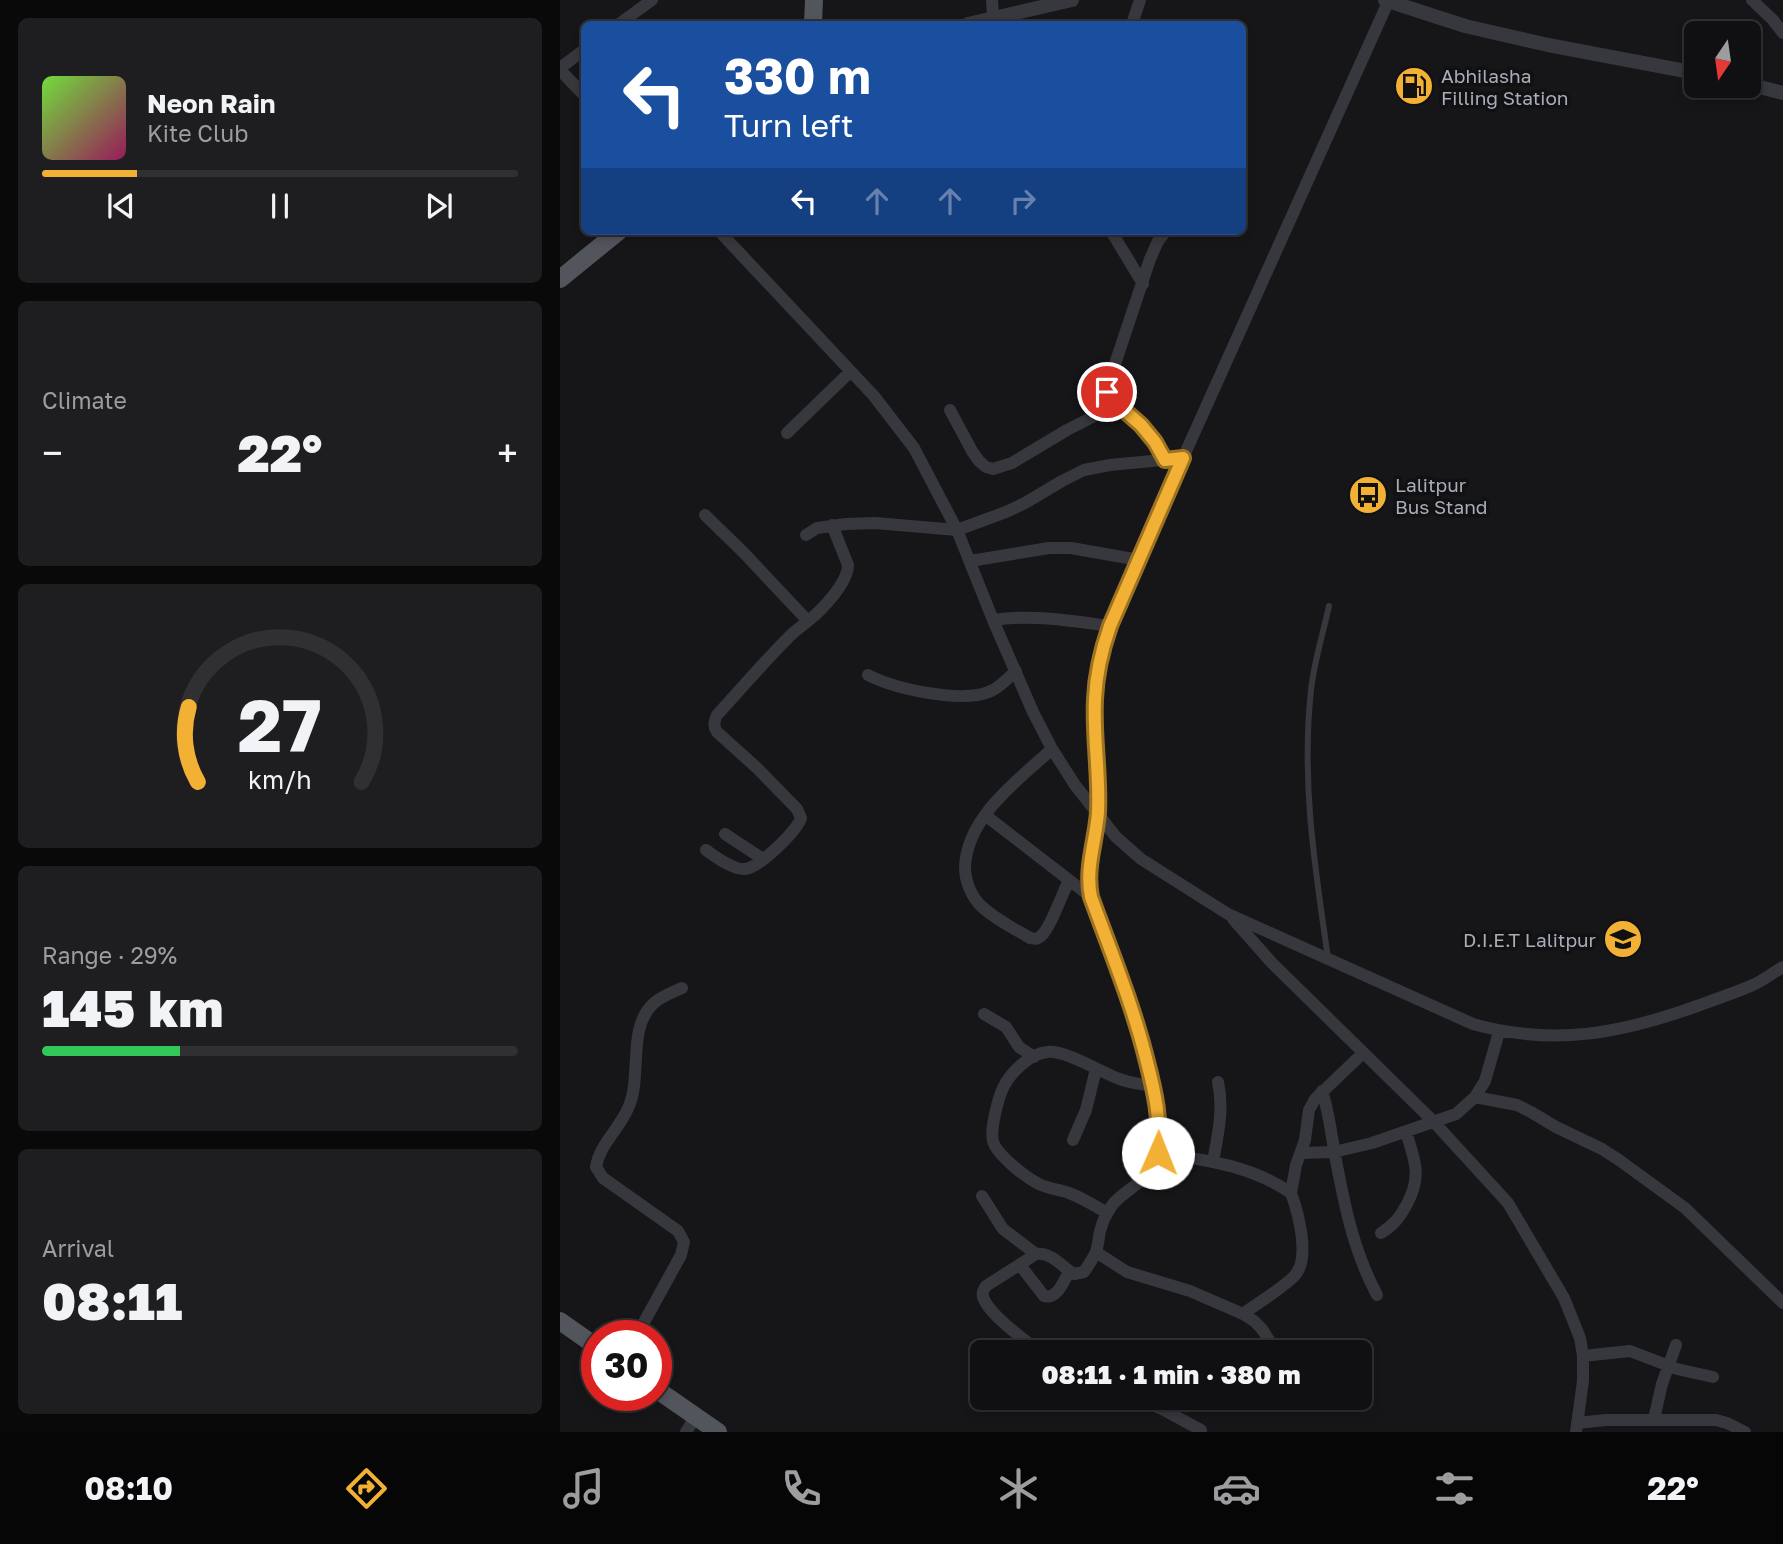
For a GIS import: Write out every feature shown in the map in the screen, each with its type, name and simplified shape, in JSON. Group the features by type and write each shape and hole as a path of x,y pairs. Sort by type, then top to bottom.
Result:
{"main road":[{"path":"813,21 814,0"},
{"path":"560,279 614,235"},
{"path":"560,1321 581,1336"},
{"path":"672,1400 718,1432"}],"street":[{"path":"623,21 652,0"},
{"path":"992,0 993,18"},
{"path":"980,21 1072,0"},
{"path":"1133,21 1140,0"},
{"path":"1752,0 1783,33"},
{"path":"1025,1340 988,1305 983,1297 986,1286 1037,1254 1044,1253 1069,1272 1084,1272 1096,1252 1107,1213 1114,1203 1149,1172 1158,1153 1159,1125 1153,1086 1127,992 1091,897 1088,875 1098,814 1095,700 1098,671 1110,626 1387,1 1477,29 1684,70"},
{"path":"581,52 560,69 581,92"},
{"path":"1761,87 1783,93"},
{"path":"723,235 874,396 914,448 957,530 993,620 1052,749 1075,785 1116,837 1141,859 1228,914 1473,1024 1499,1032 1552,1036 1606,1032 1662,1018 1756,984 1783,967"},
{"path":"1113,235 1143,284"},
{"path":"1162,235 1157,241 1108,385 1109,397 1141,425 1165,460"},
{"path":"787,433 850,372"},
{"path":"950,410 972,452 986,467 993,469 1012,463 1118,404"},
{"path":"806,534 832,525 875,523 957,530 1006,512 1084,470 1183,458"},
{"path":"705,515 808,621"},
{"path":"706,850 731,865 746,869 752,867 796,828 801,818 800,813 765,776 717,733 714,722 717,715 764,663 823,606 844,580 848,570 847,561 832,525"},
{"path":"970,561 1049,548 1071,548 1139,560"},
{"path":"993,620 1029,617 1110,626"},
{"path":"868,676 906,690 963,697 992,691 1016,671"},
{"path":"1052,749 1004,794 974,829 966,853 965,873 970,891 979,904 997,919 1036,939 1043,936 1069,880"},
{"path":"985,815 1091,897"},
{"path":"725,834 763,859"},
{"path":"1228,914 1272,963 1433,1121 1508,1203 1564,1298 1580,1338 1583,1381 1576,1427 1606,1420 1716,1420 1745,1432"},
{"path":"644,1320 681,1255 684,1242 678,1231 603,1178 596,1167 598,1154 631,1103 635,1088 639,1031 645,1014 653,1003 682,988"},
{"path":"985,1014 1006,1027 1019,1047 1034,1057"},
{"path":"1301,1153 1334,1152 1372,1143 1456,1114 1475,1097 1485,1081 1499,1032"},
{"path":"1107,1213 1072,1193 1033,1181 997,1150 992,1134 1001,1093 1017,1068 1048,1051 1131,1083 1153,1086"},
{"path":"1243,1314 1297,1273 1302,1260 1301,1237 1291,1193 1296,1165 1305,1140 1309,1110 1322,1091 1363,1053"},
{"path":"1073,1140 1086,1110 1096,1069"},
{"path":"1213,1161 1221,1110 1218,1082"},
{"path":"1322,1091 1328,1110 1350,1229 1368,1279 1377,1294"},
{"path":"1475,1097 1517,1105 1619,1160 1685,1208 1783,1303"},
{"path":"1381,1233 1393,1226 1401,1216 1416,1183 1414,1157 1406,1132"},
{"path":"1158,1153 1213,1161 1265,1177 1291,1193"},
{"path":"982,1196 1003,1229 1037,1254"},
{"path":"1096,1252 1127,1272 1189,1291 1243,1314 1262,1329 1269,1340"},
{"path":"1020,1265 1044,1296 1048,1297 1056,1293 1069,1272"},
{"path":"1654,1419 1657,1400 1676,1345"},
{"path":"1583,1356 1629,1350 1668,1366 1713,1377"},
{"path":"1164,1410 1201,1430"},
{"path":"686,1432 696,1416"}],"lane":[{"path":"1328,960 1310,837 1307,776 1311,688 1329,606"}],"place":[{"name":"Abhilasha Filling Station","path":"1414,86"},
{"name":"Lalitpur Bus Stand","path":"1368,495"},
{"name":"D.I.E.T Lalitpur","path":"1623,939"}],"route":[{"path":"1107,392 1113,401 1141,425 1165,460 1183,458 1105,640 1096,681 1098,814 1088,875 1091,897 1127,992 1153,1086 1159,1125 1158,1153"}]}
